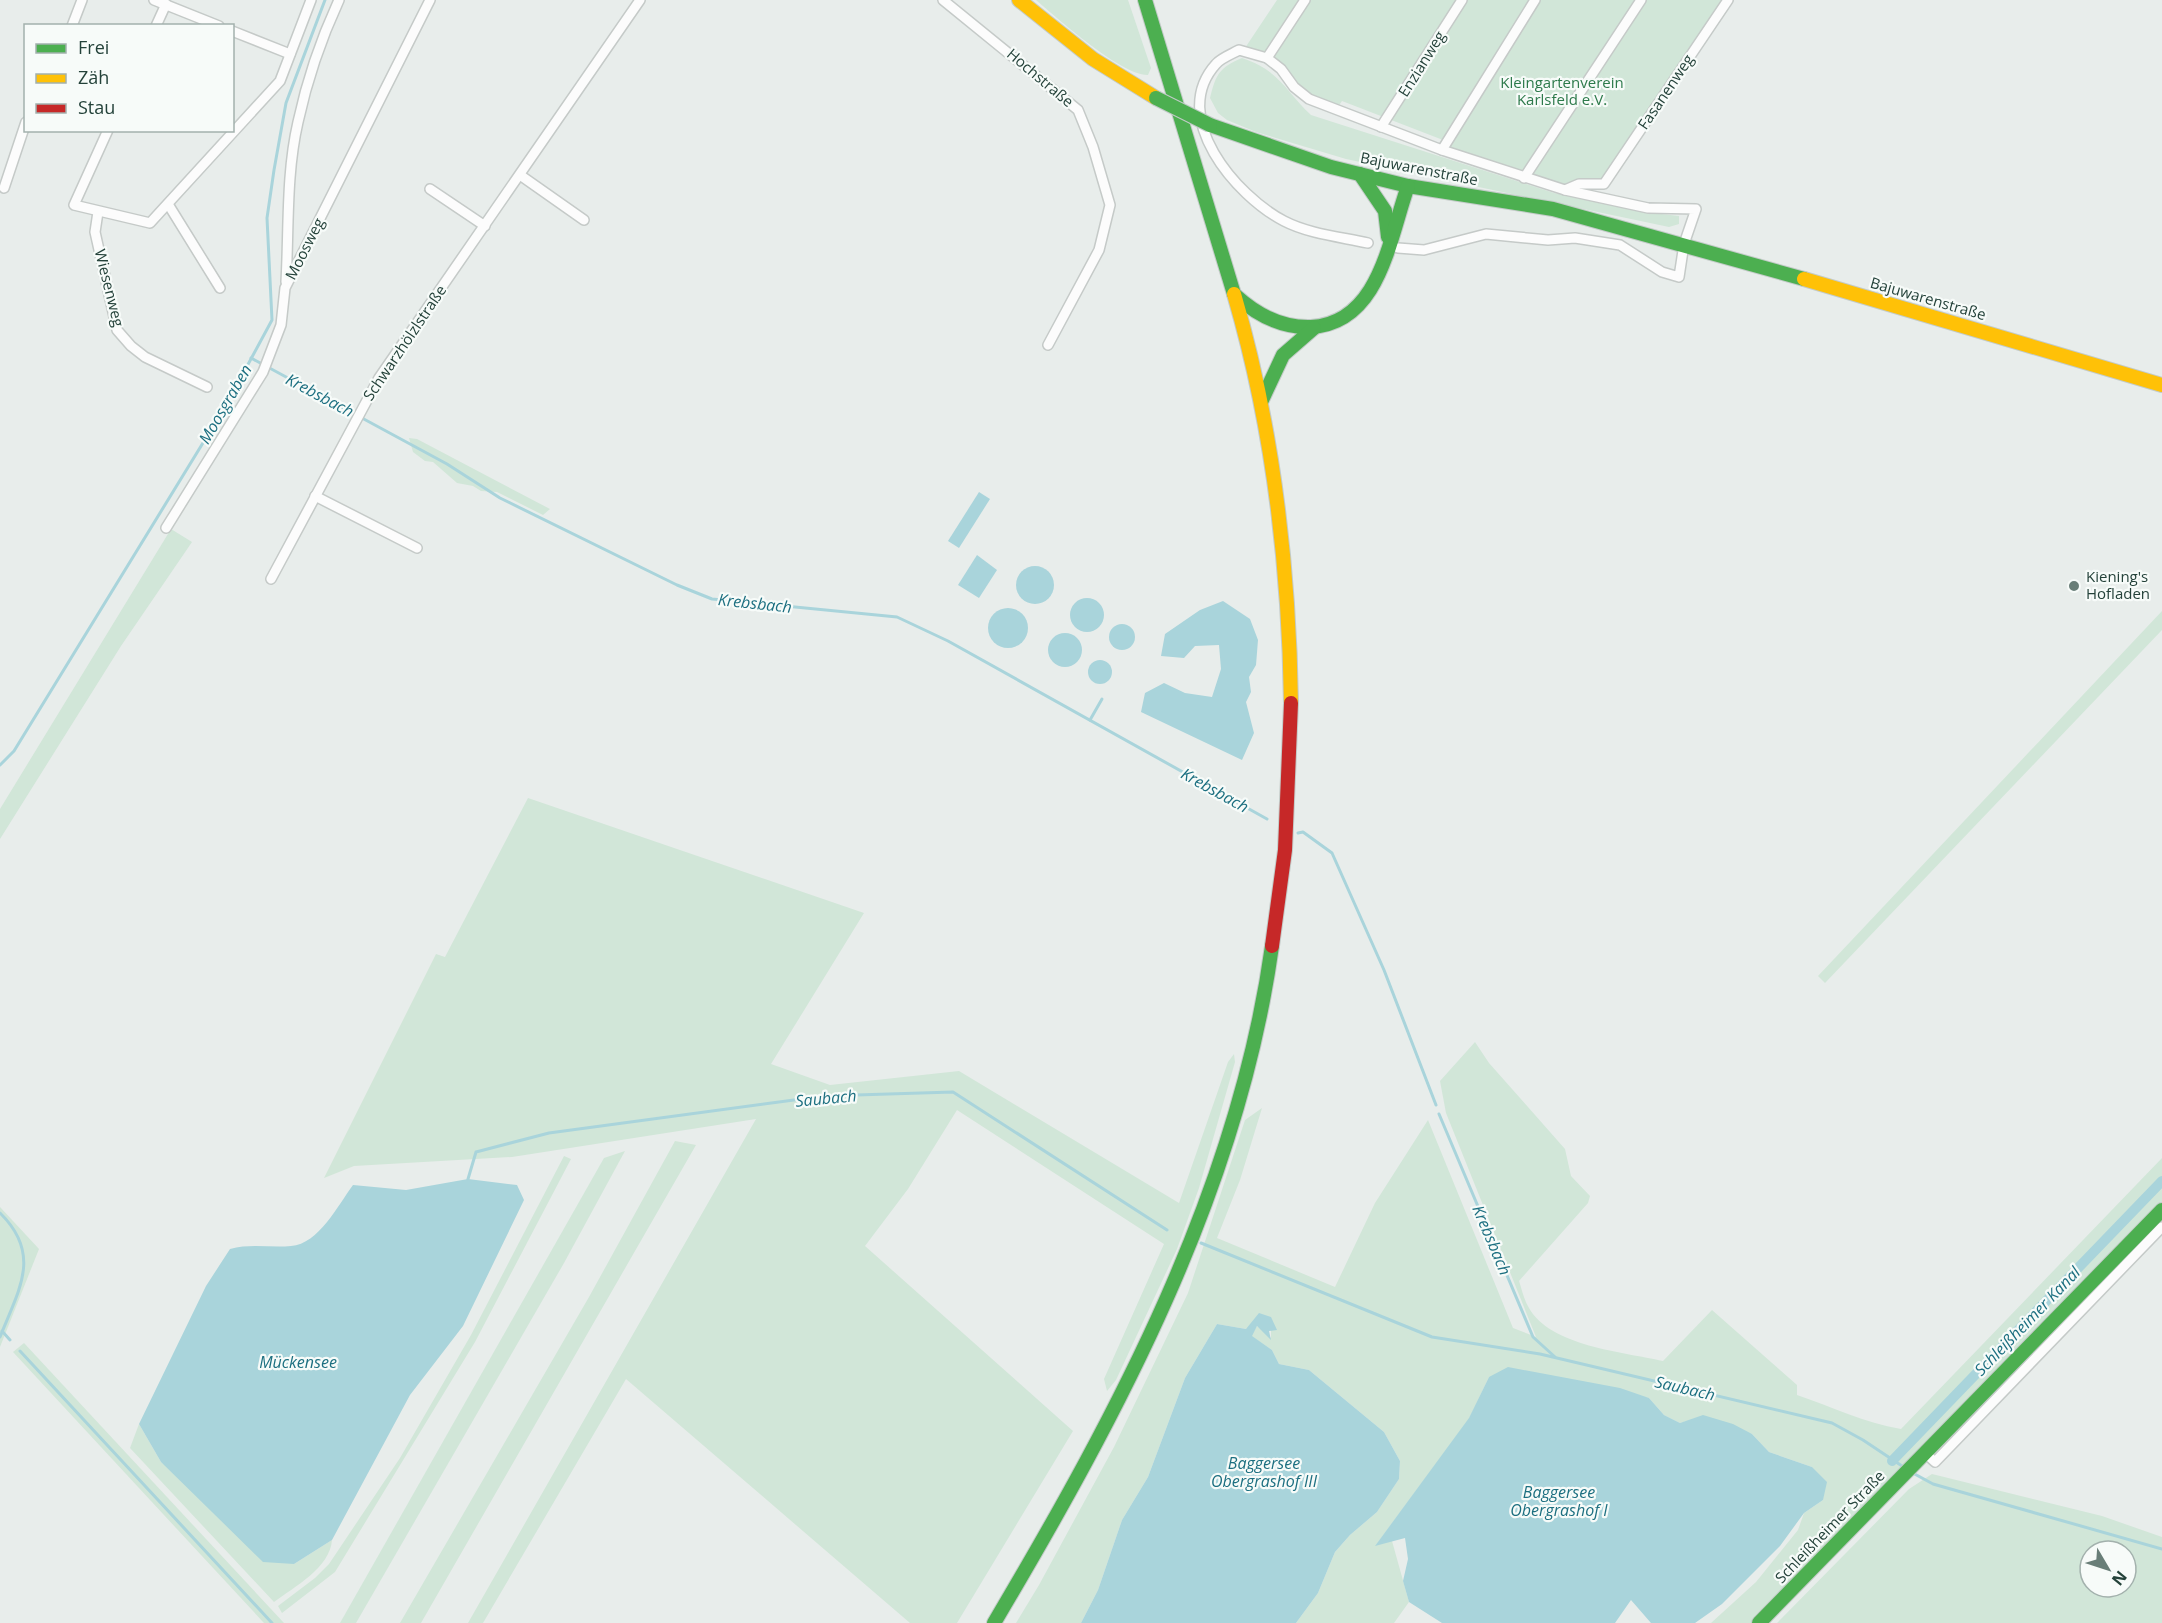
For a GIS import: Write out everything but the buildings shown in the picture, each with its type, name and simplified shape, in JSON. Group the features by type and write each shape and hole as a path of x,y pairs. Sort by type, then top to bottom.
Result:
{"main road":[{"name":"Bajuwarenstraße","path":"1019,0 1093,59 1156,98 1210,124 1332,167 1408,186 1553,209 1684,244 2162,386"},
{"path":"993,1623 1093,1452 1137,1366 1175,1281 1211,1187 1231,1123 1259,1014 1273,941 1282,873 1292,720 1289,611 1282,531 1261,402 1236,296 1145,0"},
{"path":"1360,174 1385,211 1393,245"},
{"path":"1236,296 1264,318 1292,326 1314,328 1332,325 1361,306 1378,279 1393,245 1408,186"},
{"path":"1261,402 1283,355 1314,328"},
{"name":"Schleißheimer Straße","path":"1759,1623 2162,1210"}],"street":[{"path":"73,24 82,0"},
{"path":"154,0 214,24"},
{"path":"234,132 280,81 311,0"},
{"path":"285,288 297,123 311,73 339,0"},
{"name":"Moosweg","path":"166,528 265,366 281,325 285,288 430,0"},
{"name":"Schwarzhölzlstraße","path":"270,579 382,374 640,0"},
{"name":"Hochstraße","path":"943,0 1078,110 1094,147 1110,205 1099,250 1048,345"},
{"path":"1305,0 1267,58 1239,50 1216,63 1204,82 1199,111 1210,148 1229,176 1257,204 1284,221 1310,230 1368,243"},
{"name":"Enzianweg","path":"1382,127 1462,0"},
{"path":"1442,150 1535,0"},
{"path":"1524,178 1641,0"},
{"name":"Fasanenweg","path":"1565,190 1579,184 1604,184 1728,0"},
{"path":"157,24 166,4"},
{"path":"234,32 290,54"},
{"name":"Bajuwarenstraße","path":"1267,58 1281,69 1294,87 1309,99 1442,150 1565,190 1648,208 1696,209 1684,244"},
{"path":"4,188 24,128"},
{"path":"107,132 74,205 150,223 234,132"},
{"path":"520,175 584,220"},
{"path":"430,189 485,226"},
{"path":"168,204 220,288"},
{"name":"Wiesenweg","path":"98,212 95,232 117,330 145,357 207,387"},
{"path":"1393,245 1424,250 1486,234 1548,240 1575,238 1620,245 1662,272 1679,277 1684,244"},
{"path":"286,253 302,256"},
{"path":"315,496 417,548"},
{"path":"1921,1457 1935,1462 2162,1227"}],"green space":[{"path":"1036,0 1128,0 1151,68 1148,75 1137,73 1107,56"},
{"path":"1277,0 1300,0 1265,55 1245,48"},
{"name":"Kleingartenverein Karlsfeld e.V.","path":"1309,0 1734,0 1606,189 1562,187 1440,147 1443,140 1342,101 1337,108 1310,96 1273,59"},
{"path":"1242,58 1265,68 1311,115 1554,193 1645,212 1679,216 1679,224 1669,227 1346,159 1256,132 1227,120 1218,113 1210,98 1214,83 1223,69"},
{"path":"409,438 417,439 550,509 543,515 497,492 481,491 473,486 457,483 433,462 425,461 413,452"},
{"path":"171,529 192,542 121,646 0,839 0,809"},
{"path":"2162,611 2162,630 1825,983 1818,976"},
{"path":"528,798 864,913 771,1064 830,1085 959,1071 1179,1203 1228,1062 1234,1054 1235,1062 1199,1188 1177,1249 1116,1380 1107,1391 1104,1379 1164,1244 957,1110 908,1189 865,1246 1073,1431 957,1623 910,1623 626,1379 483,1623 468,1623 756,1119 512,1157 354,1166 324,1178 436,954 445,957"},
{"path":"1475,1042 1489,1063 1565,1149 1571,1176 1590,1196 1588,1203 1519,1281 1527,1305 1539,1321 1570,1339 1663,1361 1712,1310 1797,1385 1797,1395 1861,1419 1887,1426 1901,1429 2162,1158 2162,1203 1751,1623 1711,1623 1756,1582 1798,1530 1804,1513 1823,1500 1812,1467 1769,1452 1752,1434 1691,1420 1680,1423 1664,1415 1649,1398 1489,1377 1469,1419 1376,1545 1392,1541 1409,1602 1394,1623 1296,1623 1318,1593 1335,1552 1350,1535 1377,1512 1399,1479 1400,1461 1384,1432 1309,1370 1279,1364 1272,1350 1251,1336 1257,1326 1271,1338 1271,1317 1246,1329 1217,1324 1185,1378 1148,1477 1122,1520 1098,1590 1081,1623 1016,1623 1114,1447 1188,1293 1245,1120 1262,1108 1240,1180 1217,1238 1335,1287 1375,1203 1428,1120 1513,1328 1536,1337 1446,1113 1440,1081"},
{"path":"675,1141 696,1145 421,1623 400,1623 589,1297"},
{"path":"625,1151 564,1263 356,1623 340,1623 604,1158"},
{"path":"564,1156 571,1159 475,1342 335,1572 282,1613 278,1606 315,1578 329,1564 400,1458 471,1335"},
{"path":"0,1207 39,1249 0,1347"},
{"path":"24,1343 284,1623 264,1623 13,1352"},
{"path":"139,1424 161,1462 294,1564 332,1540 325,1559 310,1576 274,1602 130,1448"},
{"path":"1932,1474 2102,1516 2162,1537 2162,1623 1777,1623 1909,1489"}],"water":[{"path":"979,492 990,499 959,548 948,541"},
{"path":"977,555 997,570 979,598 958,585"},
{"path":"1035,566 1049,571 1054,585 1049,599 1035,604 1021,599 1016,585 1021,571"},
{"path":"1087,598 1099,603 1104,615 1099,627 1087,632 1075,627 1070,615 1075,603"},
{"path":"1223,601 1250,619 1258,640 1256,665 1249,677 1251,692 1246,702 1254,733 1242,760 1141,712 1145,693 1164,683 1185,693 1212,697 1221,669 1219,645 1195,646 1184,658 1161,656 1165,634 1200,610"},
{"path":"1008,608 1022,614 1028,628 1022,642 1008,648 994,642 988,628 994,614"},
{"path":"1122,624 1131,628 1135,637 1131,646 1122,650 1113,646 1109,637 1113,628"},
{"path":"1065,633 1077,638 1082,650 1077,662 1065,667 1053,662 1048,650 1053,638"},
{"path":"1100,660 1109,663 1112,672 1109,681 1100,684 1091,681 1088,672 1091,663"},
{"name":"Mückensee","path":"468,1179 517,1185 524,1200 463,1326 410,1395 332,1540 294,1564 263,1562 161,1462 139,1424 206,1286 230,1249 245,1246 291,1246 301,1244 310,1238 327,1222 353,1185 406,1190"},
{"name":"Baggersee Obergrashof III","path":"1259,1313 1271,1317 1277,1330 1269,1331 1271,1340 1257,1326 1252,1336 1272,1350 1279,1364 1309,1370 1384,1432 1400,1461 1399,1479 1377,1512 1350,1535 1335,1552 1318,1593 1296,1623 1081,1623 1098,1590 1122,1520 1148,1477 1185,1378 1217,1324 1246,1329"},
{"name":"Baggersee Obergrashof I","path":"1508,1367 1620,1388 1649,1398 1664,1415 1680,1423 1703,1415 1733,1424 1752,1434 1769,1452 1812,1467 1827,1482 1823,1500 1804,1513 1780,1546 1722,1604 1695,1623 1651,1623 1631,1600 1615,1623 1442,1623 1409,1602 1403,1581 1408,1559 1405,1538 1375,1546 1469,1418 1489,1377"}],"waterway":[{"name":"Moosgraben","path":"0,765 14,751 225,407 272,320 267,218 274,170 286,103 325,0"},
{"name":"Krebsbach","path":"251,358 447,464 500,498 677,585 712,599 897,617 948,641 1267,819"},
{"path":"1090,720 1102,699"},
{"name":"Krebsbach","path":"1298,833 1303,832 1332,853 1384,970 1436,1105"},
{"name":"Saubach","path":"468,1179 476,1152 549,1133 824,1096 953,1092 1167,1230"},
{"name":"Krebsbach","path":"1439,1114 1533,1337 1555,1357"},
{"name":"Schleißheimer Kanal","path":"1892,1461 2162,1181"},
{"name":"Moosgraben","path":"0,1213 13,1228 21,1244 24,1259 19,1289 0,1337"},
{"name":"Krebsbach","path":"1201,1243 1432,1337 1540,1354 1832,1423 1905,1468"},
{"path":"2,1331 10,1340"},
{"path":"20,1351 272,1623"},
{"name":"Saubach","path":"1911,1472 1933,1484 2162,1549"}],"traffic: fast":[{"path":"1145,0 1234,294"},
{"path":"1156,98 1210,125"},
{"path":"1210,125 1331,167 1408,186 1553,209 1804,279"},
{"path":"1360,174 1385,211 1388,237"},
{"path":"1236,296 1252,309 1270,319 1300,327 1334,322 1353,311 1367,295 1378,275 1408,186"},
{"path":"1261,402 1283,355 1314,328"},
{"path":"994,1623 1085,1464 1127,1382 1167,1298 1202,1213 1232,1126 1255,1037 1272,946"},
{"path":"1759,1623 2162,1210"}],"traffic: slow":[{"path":"1019,0 1093,59 1156,98"},
{"path":"1804,279 2162,385"},
{"path":"1234,294 1248,344 1269,445 1287,600 1291,703"}],"traffic: jam":[{"path":"1272,946 1285,850 1291,703"}],"place":[{"name":"Kiening's Hofladen","path":"2074,586"}]}
